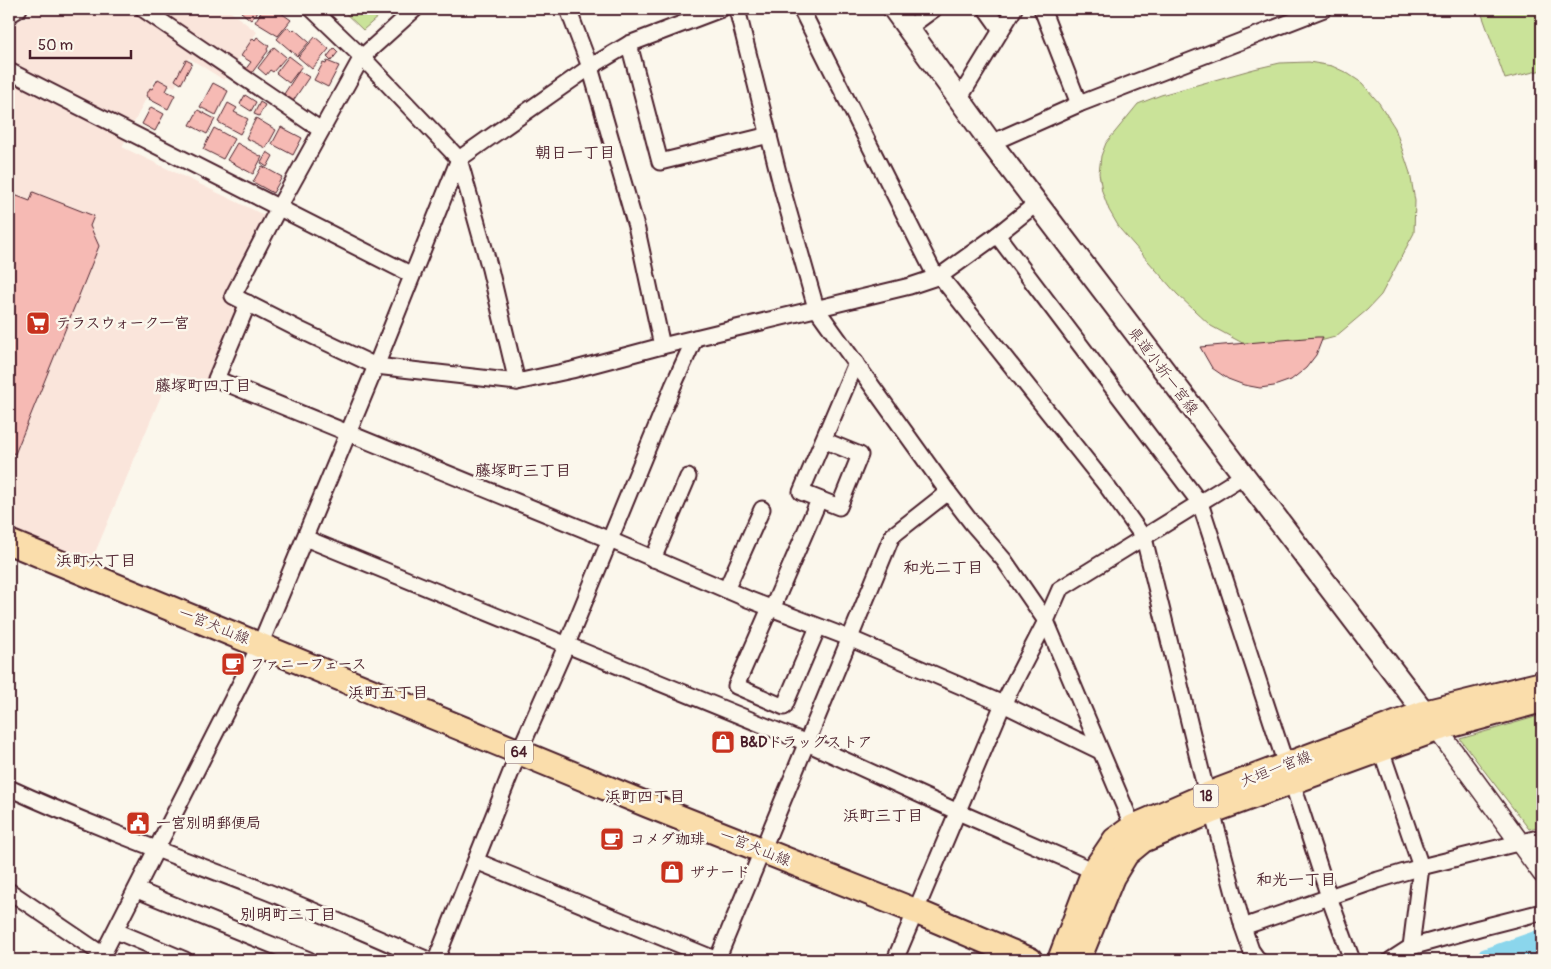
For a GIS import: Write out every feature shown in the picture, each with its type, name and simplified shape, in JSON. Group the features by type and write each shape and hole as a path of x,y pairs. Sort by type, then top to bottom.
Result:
{"main road":[{"name":"県道小折一宮線","path":"894,9 991,143 1430,721"},
{"name":"一宮犬山線","path":"9,542 520,752 915,911 1030,960"},
{"name":"大垣一宮線","path":"1060,960 1094,872 1115,840 1133,827 1210,803 1430,721 1542,684"},
{"name":"大垣一宮線","path":"1289,774 1381,750 1430,721 1542,700"},
{"name":"大垣一宮線","path":"1078,960 1112,877 1126,854 1142,840 1210,803"}],"street":[{"path":"9,15 20,9"},
{"path":"143,9 322,130"},
{"path":"312,9 362,57 459,159 490,269 517,382"},
{"path":"415,9 362,57 279,207 233,296 376,366 517,382 572,370 694,338 910,286 938,276 997,235 1037,203"},
{"path":"568,9 590,67 637,230 662,346"},
{"path":"9,891 102,958 260,645 376,366 459,159 590,67 628,44 721,9"},
{"path":"737,9 783,192 816,308 948,492 1004,560 1046,621 1133,827"},
{"path":"801,9 938,276 1106,485 1144,538 1243,927 1250,950 1258,960"},
{"path":"908,28 934,9"},
{"path":"986,9 1001,30"},
{"path":"959,100 1014,9"},
{"path":"1042,9 1079,104"},
{"path":"991,143 1079,104 1301,13 1324,9"},
{"path":"628,44 660,162 769,134"},
{"path":"9,71 412,275"},
{"path":"997,235 1200,503 1329,897 1352,960"},
{"path":"248,304 216,379 610,540 771,609 849,638 1003,704 1100,751"},
{"path":"436,960 520,752 694,338"},
{"path":"823,440 860,455 839,507 801,492 823,440 856,363"},
{"path":"895,960 1003,704 1046,621 1060,589 1243,476"},
{"path":"652,559 688,477"},
{"path":"476,861 717,960 892,536 948,492"},
{"path":"816,507 736,686 784,707 818,627"},
{"path":"726,590 762,509"},
{"path":"305,538 806,743 1094,872"},
{"path":"1430,721 1542,873"},
{"path":"1381,750 1421,867 1411,947"},
{"path":"9,788 54,809 156,851 265,891 428,960"},
{"path":"1243,927 1421,867 1542,837"},
{"path":"137,890 308,960"},
{"path":"1391,960 1411,947 1542,912"},
{"path":"116,932 185,960"}],"shaded area":[{"name":"テラスウォーク一宮","path":"39,9 227,9 257,32 224,80 189,58 175,87 156,78 122,147 268,217 224,297 241,306 208,385 171,372 89,567 9,535 9,27"}],"green space":[{"path":"341,9 387,9 363,30"},
{"path":"1480,9 1542,9 1542,70 1505,79"},
{"path":"1309,62 1332,66 1362,83 1379,103 1395,128 1410,173 1415,201 1414,233 1381,295 1367,310 1335,337 1313,343 1248,346 1211,326 1177,294 1120,229 1109,210 1102,191 1099,173 1101,156 1106,143 1138,104 1161,95 1254,69 1280,63"},
{"path":"1542,715 1542,826 1529,829 1460,739"}],"building":[{"path":"243,9 260,9 251,20 241,12"},
{"path":"263,9 272,9 276,12 277,10 291,20 278,36 255,22"},
{"path":"287,27 292,31 294,29 309,42 297,56 277,39"},
{"path":"257,37 269,46 268,51 251,74 245,70 251,62 241,56 253,38 255,40"},
{"path":"315,37 329,49 312,69 298,57"},
{"path":"274,47 286,57 273,72 270,70 266,75 258,68"},
{"path":"334,48 338,52 331,61 327,57"},
{"path":"289,56 302,66 289,83 276,73"},
{"path":"186,60 192,63 181,84 175,80"},
{"path":"327,61 339,66 328,87 314,80 323,63 326,64"},
{"path":"299,71 309,77 291,104 282,97"},
{"path":"158,79 169,85 166,91 175,95 168,109 146,96"},
{"path":"213,83 228,91 216,115 200,107"},
{"path":"245,95 256,102 251,111 240,104"},
{"path":"260,102 265,105 259,116 254,114"},
{"path":"228,103 237,108 234,112 248,119 240,134 218,122"},
{"path":"151,107 164,114 155,131 142,124"},
{"path":"198,110 215,119 207,134 190,125"},
{"path":"256,118 276,130 266,148 246,138"},
{"path":"281,127 302,138 293,155 272,144"},
{"path":"214,128 234,139 223,159 203,149"},
{"path":"237,143 262,157 253,174 227,160"},
{"path":"267,152 273,156 267,167 261,163"},
{"path":"262,166 282,177 273,193 253,182"},
{"name":"テラスウォーク一宮","path":"33,192 94,216 90,226 99,246 15,454 9,451 9,193 30,201"},
{"path":"1323,337 1316,355 1306,368 1291,380 1274,386 1260,388 1228,379 1212,368 1200,347"}],"waterway":[{"path":"1487,960 1542,941"}],"place":[{"name":"テラスウォーク一宮","path":"38,323"},
{"name":"ファニーフェース","path":"233,664"},
{"name":"B&Dドラッグストア","path":"723,742"},
{"name":"一宮別明郵便局","path":"138,823"},
{"name":"コメダ珈琲","path":"612,839"},
{"name":"ザナード","path":"672,872"}],"district":[{"name":"朝日一丁目","path":"575,153"},
{"name":"藤塚町四丁目","path":"203,386"},
{"name":"藤塚町三丁目","path":"523,471"},
{"name":"浜町六丁目","path":"96,561"},
{"name":"和光二丁目","path":"943,568"},
{"name":"浜町五丁目","path":"388,693"},
{"name":"浜町四丁目","path":"645,797"},
{"name":"浜町三丁目","path":"883,816"},
{"name":"和光一丁目","path":"1296,880"},
{"name":"別明町二丁目","path":"288,915"}]}
